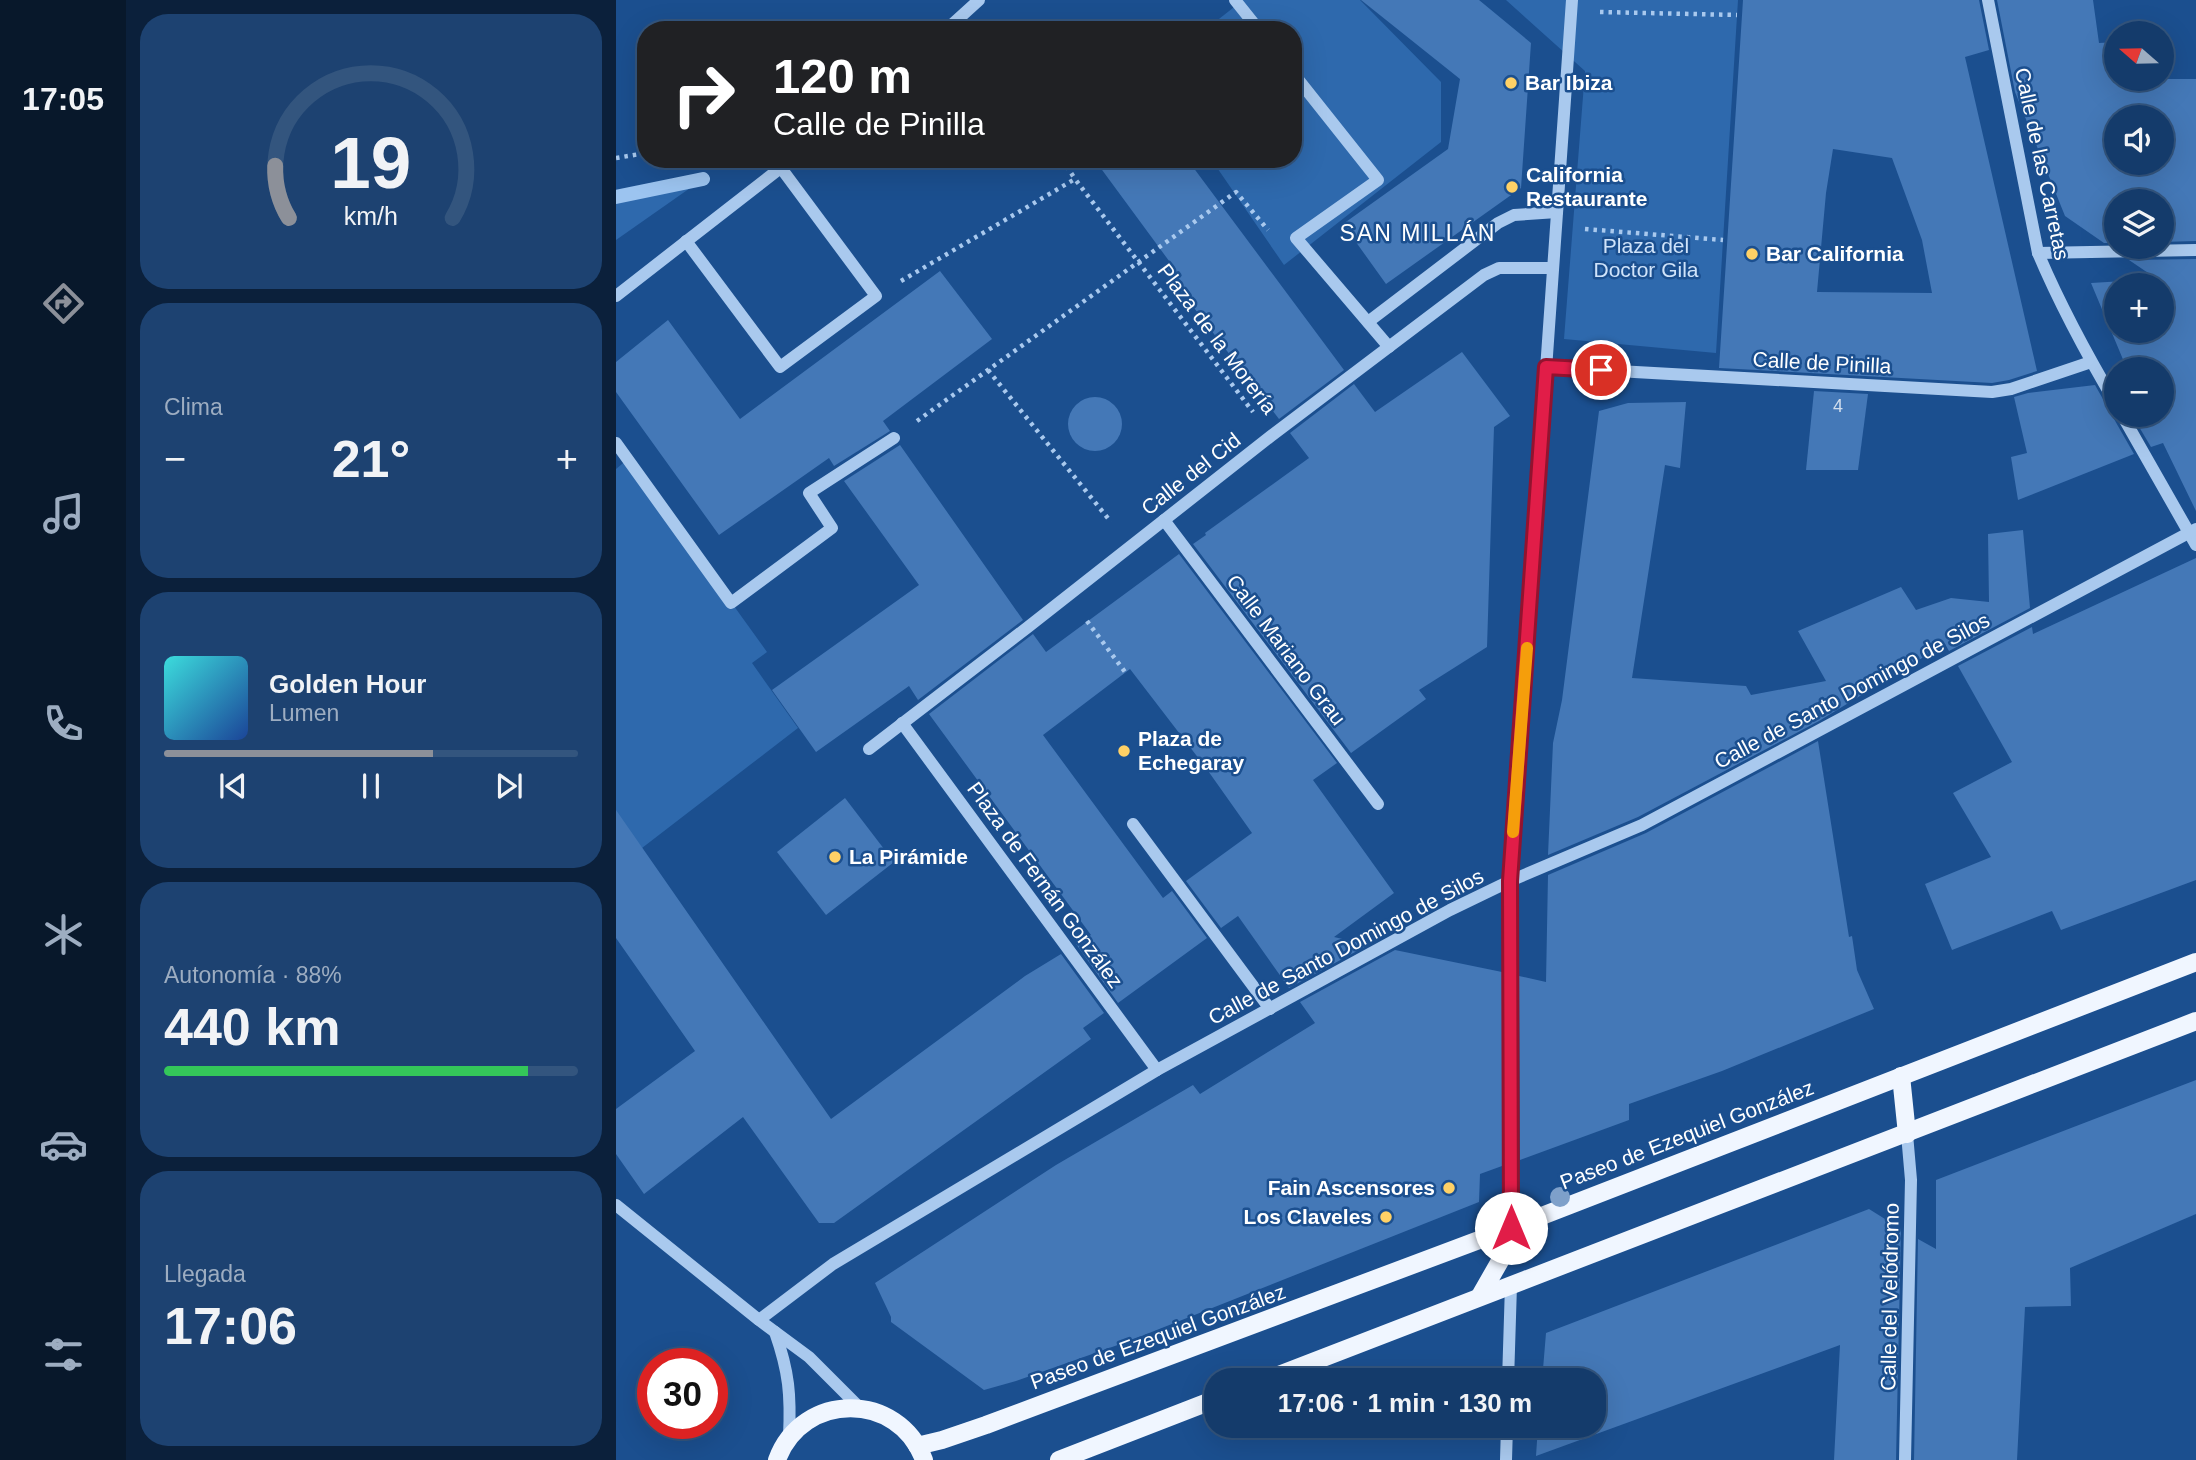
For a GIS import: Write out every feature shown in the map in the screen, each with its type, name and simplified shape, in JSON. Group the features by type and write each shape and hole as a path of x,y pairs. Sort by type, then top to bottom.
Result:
{"main road":[{"name":"Paseo de Ezequiel González","path":"921,1453 942,1440 1511,1228 2196,962"},
{"path":"1296,1368 2196,1021"},
{"path":"1900,1076 1907,1134"},
{"path":"1511,1228 1511,1284"},
{"path":"1480,1296 1500,1261 1511,1228"},
{"path":"1059,1460 1204,1404"},
{"path":"777,1460 789,1437 799,1427 822,1413 844,1408 874,1411 898,1423 921,1453"}],"street":[{"path":"956,21 979,0"},
{"path":"1235,0 1252,21"},
{"name":"Calle de las Carretas","path":"1988,0 2038,253 2053,288 2104,384"},
{"path":"1511,1228 1510,881 1572,6"},
{"path":"1302,84 1378,180 1296,238 1389,347"},
{"path":"616,296 686,241 781,168 876,296 780,368 686,241"},
{"path":"1368,322 1498,222 1514,215 1557,212"},
{"path":"2038,253 2196,250"},
{"name":"Calle del Cid","path":"869,748 1270,436 1484,275 1499,268 1553,268"},
{"name":"Calle de Pinilla","path":"1546,367 1992,392 2011,389 2091,362"},
{"path":"2129,427 2193,531 2196,545"},
{"path":"616,443 731,603 832,528 809,493 894,438"},
{"name":"Calle Mariano Grau","path":"1164,520 1378,804"},
{"name":"Calle de Santo Domingo de Silos","path":"759,1320 833,1264 1157,1070 1438,917 1510,881 1642,825 2193,531"},
{"name":"Plaza de Fernán González","path":"902,723 1157,1070"},
{"path":"1133,824 1270,1009"},
{"name":"Calle del Velódromo","path":"1905,1460 1911,1180 1907,1134"},
{"path":"616,1205 809,1357 860,1408"},
{"path":"1508,1368 1511,1284"},
{"path":"775,1332 785,1362 791,1398 789,1437"},
{"path":"1506,1460 1507,1438"}],"path":[{"path":"1572,6 1737,15"},
{"path":"616,158 637,154"},
{"name":"Plaza de la Morería","path":"1068,168 1270,436"},
{"path":"876,296 1075,179"},
{"name":"Plaza de la Morería","path":"894,438 1236,192 1279,244 1296,238"},
{"path":"1556,227 1723,240"},
{"path":"988,370 1131,546"},
{"path":"1087,621 1125,672"}],"green space":[{"path":"1243,0 1360,0 1441,82 1441,142 1284,265 1217,168 1302,168 1302,21 1216,21"},
{"name":"Plaza del Doctor Gila","path":"1506,0 1738,0 1716,353 1564,339 1585,71"},
{"path":"703,179 616,240 616,194"},
{"path":"628,459 767,652 752,663 798,728 642,848 616,818 616,469"}],"building":[{"path":"1361,0 1479,0 1531,43 1521,188 1386,284 1343,224 1448,149 1460,79"},
{"path":"1743,0 1979,0 1989,50 1965,57 2037,371 1992,383 1719,368","holes":["1833,149 1892,158 1922,240 1932,293 1817,292"]},
{"path":"1997,0 2093,0 2099,43 2104,43 2104,91 2174,91 2174,79 2196,79 2196,241 2174,242 2174,189 2104,189 2104,243 2065,216 2015,92"},
{"path":"1101,168 1194,168 1344,370 1279,419 1165,270 1172,265"},
{"path":"2196,259 2196,511 2163,443 2151,447 2139,427 2174,427 2174,357 2122,357 2116,343 2174,343 2174,273 2148,273 2129,260"},
{"path":"940,271 992,339 883,421 890,431 834,466 829,458 719,535 616,392 616,362 668,320 740,419"},
{"path":"2104,282 2104,314 2091,283"},
{"path":"1462,352 1510,416 1494,427 1487,647 1419,690 1426,699 1351,753 1193,544 1309,458 1290,433 1354,384 1375,412"},
{"path":"2095,385 2104,401 2104,427 2119,427 2134,454 2018,500 2011,457 2027,453 2014,397"},
{"path":"1814,391 1868,394 1858,470 1806,470"},
{"path":"1095,397 1114,405 1122,424 1114,443 1095,451 1076,443 1068,424 1076,405"},
{"path":"1686,402 1680,468 1665,465 1632,678 1746,686 1751,695 1826,681 1798,631 1901,587 1916,610 1951,598 1989,602 1988,534 2023,530 2030,608 1949,651 1945,644 1819,721 1638,817 1548,855 1553,743 1562,700 1599,411 1628,403"},
{"path":"900,445 1023,620 918,700 909,686 816,752 772,690 919,585 844,481"},
{"path":"1179,554 1337,763 1313,780 1394,893 1334,937 1368,945 1289,988 1238,916 1221,928 1186,881 1252,833 1130,669 1043,735 1163,898 1172,891 1207,938 1118,1003 1076,944 1091,935 929,714 1033,634 1046,652"},
{"path":"2196,558 2196,880 2061,930 2052,911 1952,950 1925,884 1991,857 1953,793 2012,762 1958,666 2032,627 2033,634"},
{"path":"1818,741 1849,937 1852,936 1857,970 1874,1009 1722,1071 1629,1104 1629,1120 1520,1160 1519,976 1546,982 1548,875 1646,833"},
{"name":"La Pirámide","path":"845,798 894,862 826,915 777,852"},
{"path":"616,810 831,1119 1025,976 1061,954 1104,1013 1083,1028 1091,1039 834,1223 819,1223 743,1117 644,1194 616,1154 616,1109 695,1051 616,938"},
{"path":"1395,950 1502,972 1502,1166 1480,1174 1479,1202 1129,1341 984,1390 891,1322 875,1283 1056,1165 1193,1085 1200,1094 1315,1023 1300,1002"},
{"path":"2196,1080 2196,1214 2070,1268 2071,1306 2025,1307 2017,1460 1914,1460 1918,1239 1936,1249 1936,1180"},
{"path":"1869,1209 1901,1229 1896,1460 1834,1460 1840,1345 1606,1430 1606,1368 1543,1368 1546,1333"},
{"path":"1537,1438 1585,1438 1536,1456"}],"waterway":[{"path":"616,197 703,179"}],"slow traffic":[{"path":"1513,832 1527,648"}],"place":[{"name":"Bar Ibiza","path":"1511,83"},
{"name":"California Restaurante","path":"1512,187"},
{"name":"Bar California","path":"1752,254"},
{"name":"Plaza de Echegaray","path":"1124,751"},
{"name":"La Pirámide","path":"835,857"},
{"name":"Fain Ascensores","path":"1449,1188"},
{"name":"Los Claveles","path":"1386,1217"}],"district":[{"name":"SAN MILLÁN","path":"1418,233"}],"route":[{"path":"1511,1228 1510,881 1546,367 1601,370"}]}
